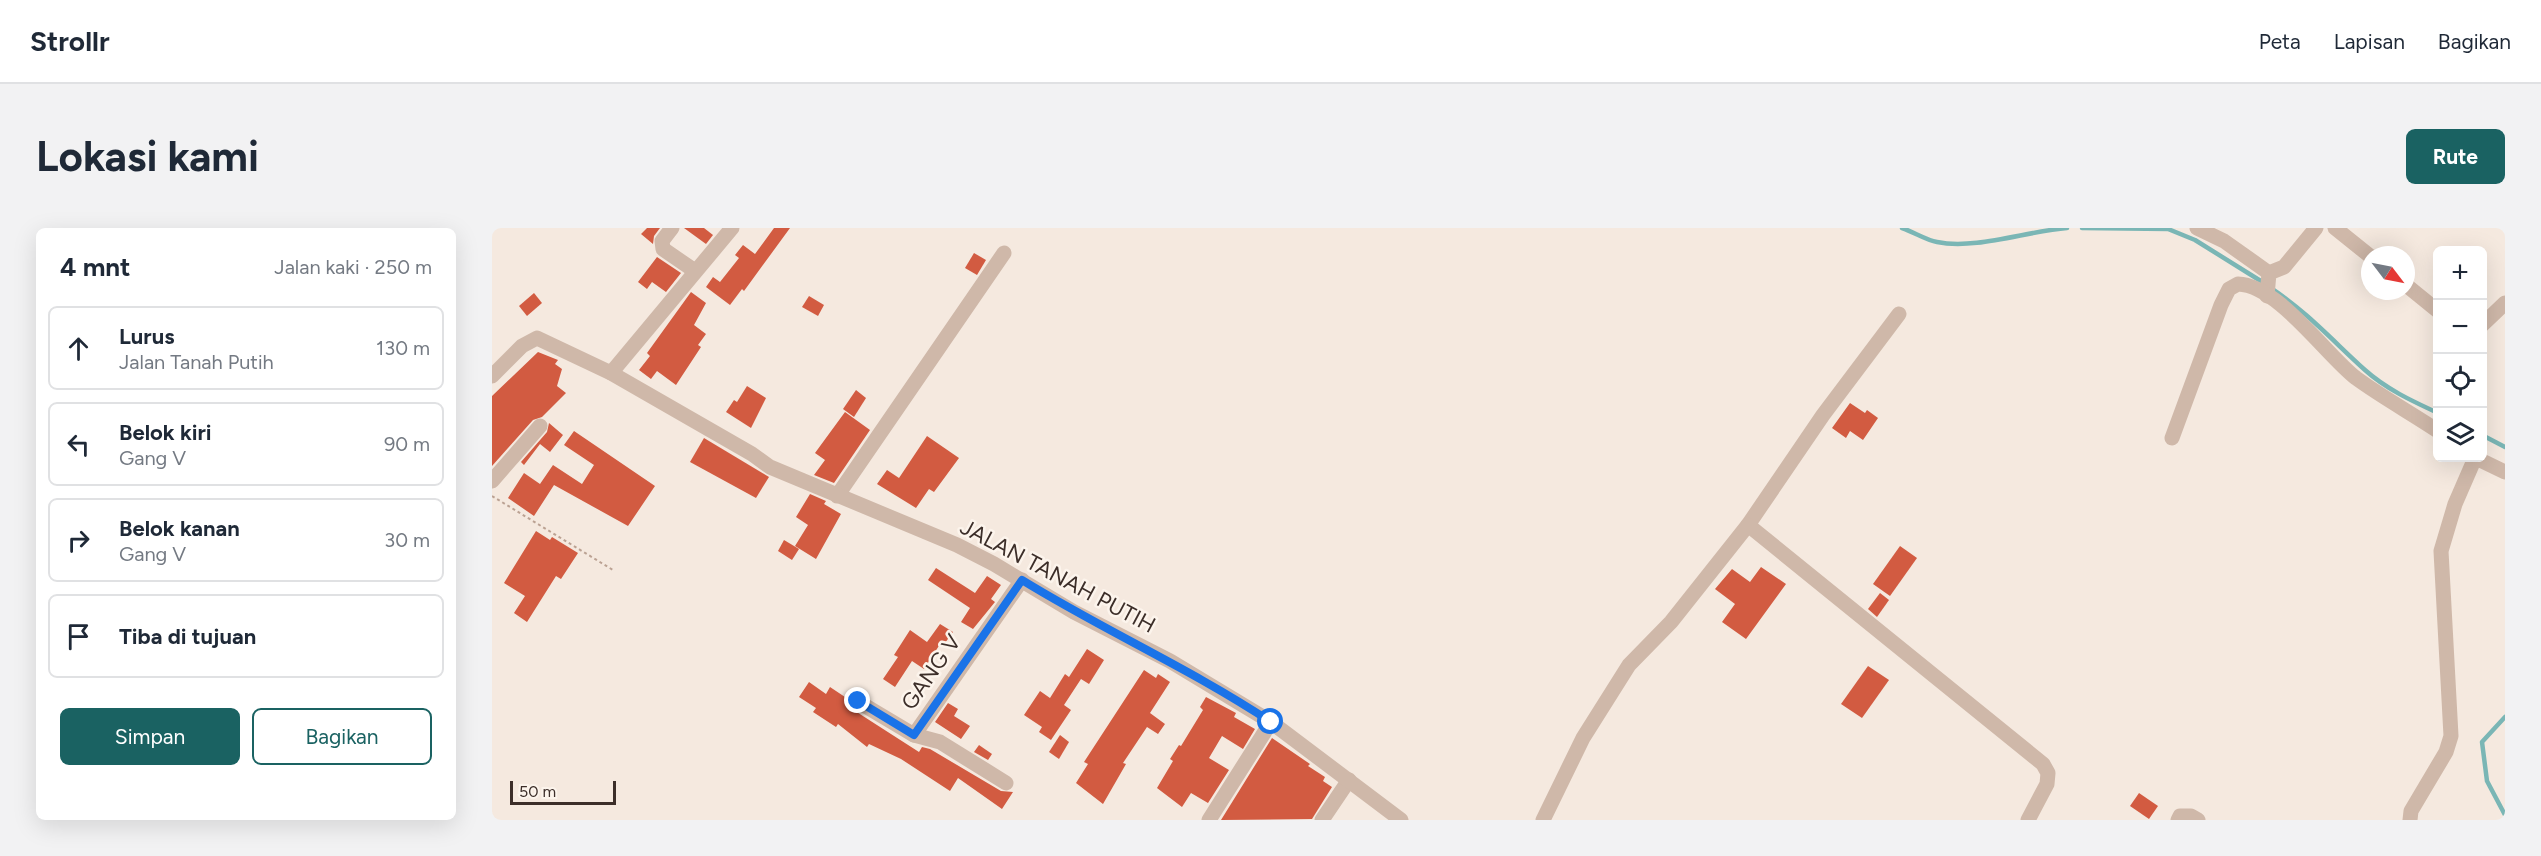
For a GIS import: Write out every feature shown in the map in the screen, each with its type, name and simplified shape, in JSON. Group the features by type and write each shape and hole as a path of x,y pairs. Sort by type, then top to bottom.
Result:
{"street":[{"path":"672,228 662,241 663,249 694,271"},
{"path":"611,373 732,228"},
{"path":"2197,228 2224,241 2269,285 2355,377 2433,428"},
{"path":"2269,285 2316,228"},
{"path":"2335,228 2361,249"},
{"path":"837,496 1004,253"},
{"path":"2172,438 2229,289 2245,284 2269,285"},
{"path":"2415,292 2433,307"},
{"path":"2487,320 2505,303"},
{"path":"1543,820 1583,738 1629,665 1671,621 1748,525 1823,415 1899,314"},
{"name":"JALAN TANAH PUTIH","path":"492,376 522,346 537,338 611,373 752,454 770,467 957,545 1022,580 1074,612 1170,661 1271,722 1401,820"},
{"path":"492,480 540,426"},
{"path":"2410,820 2411,812 2446,752 2451,736 2441,551 2455,504 2473,462"},
{"path":"2484,462 2505,472"},
{"path":"1748,525 2043,764 2048,772 2047,784 2028,820"},
{"name":"GANG V","path":"858,701 914,735 1022,580"},
{"path":"1209,820 1271,722"},
{"path":"914,735 940,742 1006,783"},
{"path":"1322,820 1349,780"},
{"path":"2178,820 2180,816 2191,816 2198,820"}],"path":[{"path":"492,496 539,527 613,570"}],"building":[{"path":"647,228 660,228 654,236 653,244 641,234"},
{"path":"684,228 704,228 713,235 706,244"},
{"path":"774,228 790,228 744,291 742,289 730,305 706,287 713,277 720,282 739,258 735,255 743,245 755,254"},
{"path":"974,253 986,260 977,275 965,268"},
{"path":"657,257 681,273 666,292 652,282 647,289 638,282"},
{"path":"691,292 706,303 694,325 706,334 698,345 701,347 676,385 657,371 651,379 639,370 650,356 647,353"},
{"path":"534,293 542,303 527,316 519,306"},
{"path":"809,296 824,305 818,316 802,307"},
{"path":"538,352 558,360 555,364 562,369 557,386 566,393 542,417 533,420 492,466 492,396"},
{"path":"747,386 766,398 751,428 726,412 734,400 737,402"},
{"path":"856,390 866,398 854,417 843,409"},
{"path":"1850,403 1865,413 1867,410 1878,418 1863,440 1850,431 1846,438 1832,428"},
{"path":"845,412 870,430 834,483 814,475 825,460 815,453"},
{"path":"549,423 563,435 550,452 540,444 524,465 521,462 547,432"},
{"path":"574,431 655,486 628,526 554,485 534,516 508,498 524,473 540,484 553,465 582,484 594,465 564,445"},
{"path":"927,436 959,458 934,492 929,489 916,508 877,484 887,470 899,478"},
{"path":"704,438 769,477 756,498 690,462"},
{"path":"810,494 826,501 824,504 841,514 816,559 795,546 808,525 796,517"},
{"path":"536,531 550,540 552,537 578,553 561,579 556,576 527,622 514,613 525,596 504,583"},
{"path":"784,540 799,549 792,560 778,551"},
{"path":"1900,546 1917,558 1890,596 1873,584"},
{"path":"1761,567 1786,584 1746,639 1722,622 1735,604 1715,589 1732,569 1750,582"},
{"path":"936,568 975,593 987,576 1001,585 991,599 995,602 973,629 961,622 970,608 928,580"},
{"path":"1880,593 1889,600 1877,617 1868,609"},
{"path":"940,624 953,632 945,643 942,641 924,669 912,661 895,687 883,679 898,657 894,655 910,630 927,642"},
{"path":"1087,649 1104,660 1089,684 1081,679 1064,705 1071,710 1051,740 1039,732 1042,727 1024,715 1040,691 1050,698 1065,674 1069,677"},
{"path":"1868,666 1889,680 1862,718 1841,704"},
{"path":"1144,670 1156,678 1158,674 1170,682 1150,713 1165,724 1158,734 1147,727 1123,763 1126,764 1103,804 1076,783 1088,764 1084,762"},
{"path":"809,682 826,694 830,687 848,699 852,709 919,752 922,747 930,749 1001,791 1013,792 1002,809 958,778 950,791 901,759 869,744 867,747 838,724 836,727 813,712 816,708 799,697"},
{"path":"1206,697 1236,713 1234,717 1255,729 1243,749 1222,736 1209,758 1229,770 1208,803 1191,793 1182,807 1157,788 1173,761 1170,759 1179,745 1181,746 1203,710 1200,707"},
{"path":"948,703 958,709 954,716 970,726 961,739 935,722"},
{"path":"1060,735 1069,742 1059,759 1049,752"},
{"path":"1272,738 1310,764 1308,766 1325,777 1323,781 1332,787 1312,819 1221,820"},
{"path":"979,745 992,754 988,760 974,752"},
{"path":"2139,793 2158,806 2149,819 2130,806"}],"waterway":[{"path":"1902,228 1933,241 1952,244 1984,242 2067,228"},
{"path":"2082,228 2168,229 2195,240 2264,283"},
{"path":"2271,288 2308,317 2373,377 2433,410"},
{"path":"2487,438 2505,447"},
{"path":"2505,717 2482,742 2487,781 2505,815"}],"route":[{"path":"858,701 914,735 1022,580 1074,612 1170,661 1271,722"}]}
